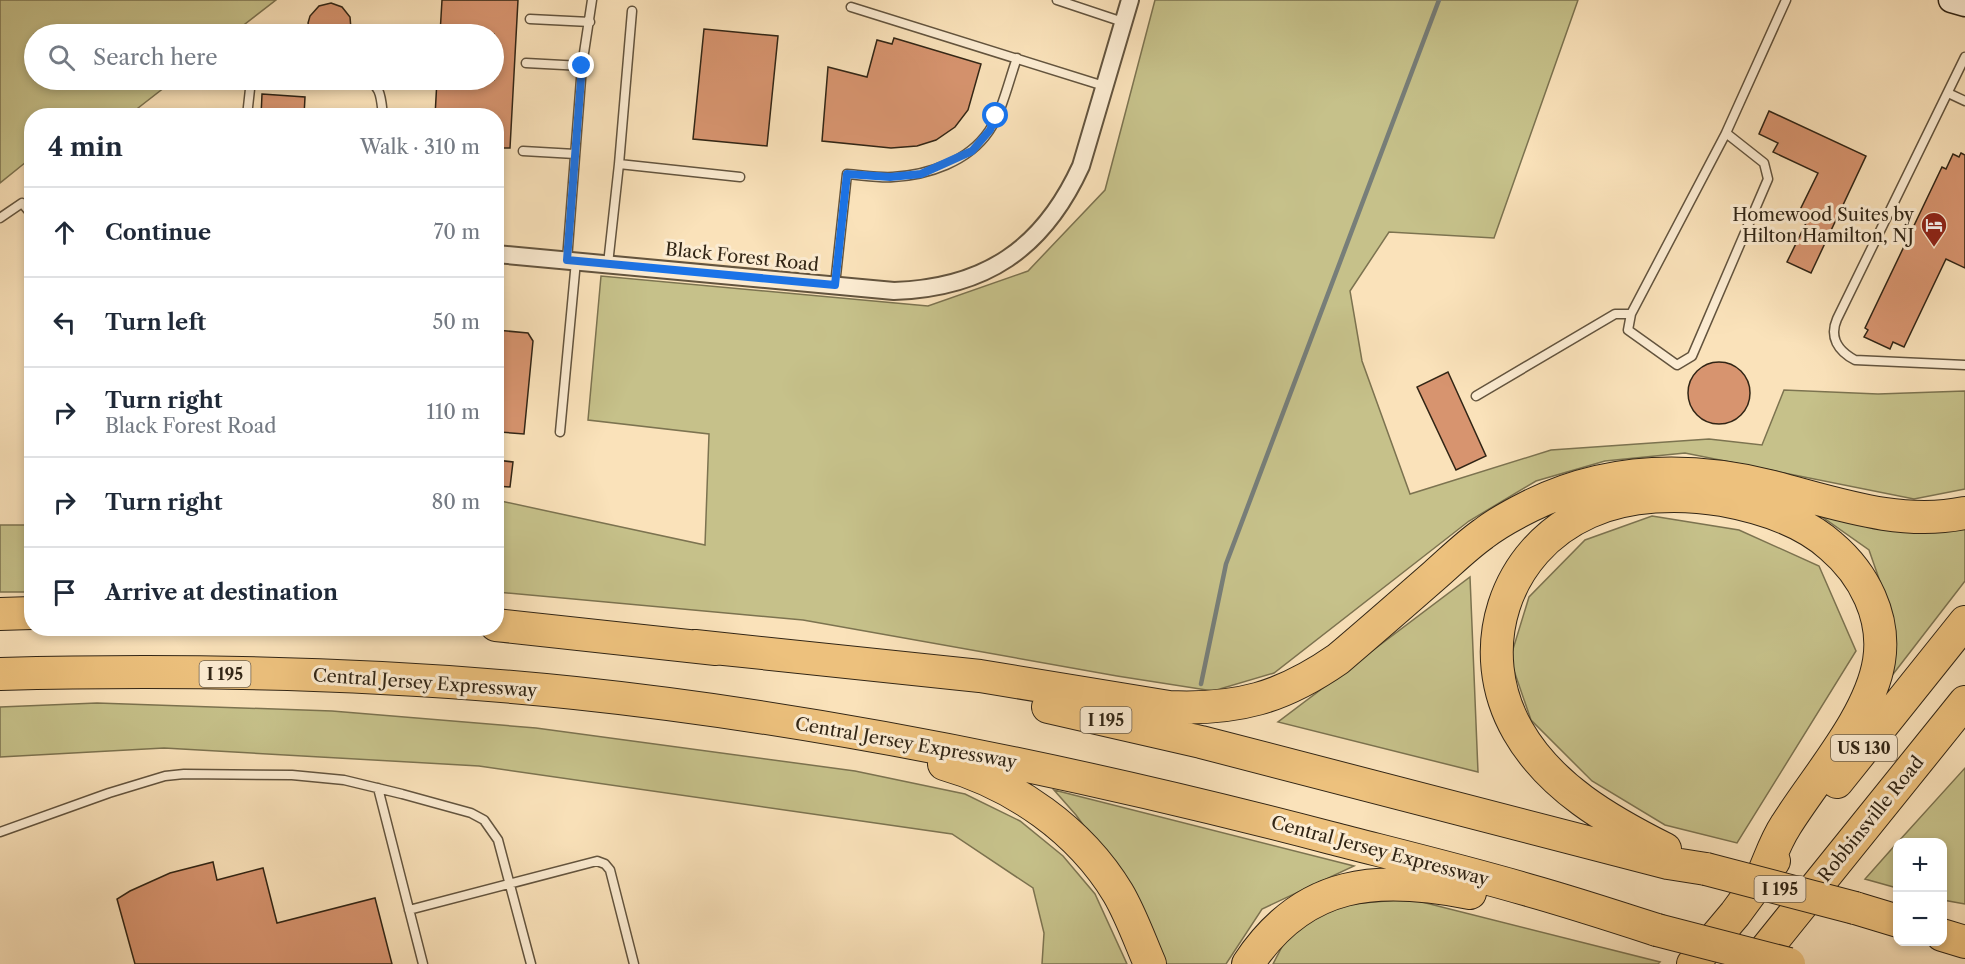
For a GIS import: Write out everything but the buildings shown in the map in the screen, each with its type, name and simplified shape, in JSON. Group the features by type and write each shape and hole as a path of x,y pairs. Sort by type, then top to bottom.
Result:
{"highway":[{"path":"695,646 980,676 1169,707 1225,707 1287,690 1316,675 1338,659 1484,533 1513,514 1576,487 1644,474 1679,472 1753,482 1882,515 1911,518 1965,513"},
{"path":"1706,869 1622,828 1594,810 1565,786 1542,763 1520,734 1500,687 1496,661 1497,634 1503,608 1525,563 1563,526 1589,512 1643,498 1676,496 1709,498 1772,513 1802,526 1825,540 1850,564 1869,594 1877,616 1881,639 1874,683 1846,735 1784,828 1763,874"},
{"path":"0,614 24,613"},
{"name":"US 130","path":"1693,964 1965,622"},
{"name":"I 195","path":"504,627 695,646 868,673 1035,704 1212,745 1668,863 1706,869 1893,918"},
{"name":"Central Jersey Expressway","path":"0,674 201,673 457,683 683,707 870,735 1105,782 1186,801 1524,889 1657,930 1790,964"},
{"name":"Robbinsville Road","path":"1754,964 1965,702"},
{"path":"683,707 929,760 960,769 1002,787 1052,819 1076,840 1100,868 1118,894 1150,964"},
{"path":"1938,736 1965,719"},
{"path":"1248,964 1261,944 1278,926 1298,911 1332,894 1364,885 1410,884 1442,888 1657,930"},
{"path":"1947,927 1965,930"},
{"path":"1947,937 1965,942"}],"street":[{"name":"Black Forest Road","path":"504,255 894,291 921,290 969,279 994,268 1036,236 1056,213 1070,191 1081,166 1130,0"},
{"path":"1951,0 1965,4"}],"lane":[{"path":"560,432 572,260 575,153 582,66 592,0"},
{"path":"1057,0 1123,22"},
{"path":"1726,133 1764,163 1768,179 1692,356 1677,365 1628,330 1631,314 1726,133 1786,0"},
{"path":"850,7 1017,57 1104,86"},
{"path":"608,264 632,11"},
{"path":"530,19 590,22"},
{"path":"835,285 847,174 890,177 921,174 972,151 990,130 1017,57"},
{"path":"1965,57 1837,319 1833,333 1840,350 1855,360 1965,364"},
{"path":"526,63 582,66"},
{"path":"248,108 250,90"},
{"path":"379,90 382,108"},
{"path":"1948,93 1965,101"},
{"path":"523,151 575,153"},
{"path":"619,164 740,177"},
{"path":"0,218 22,203 24,205"},
{"path":"1476,396 1615,314 1631,314"},
{"path":"0,832 109,793 154,779 184,774 292,775 344,780 378,788 471,813 484,820 498,840 531,964"},
{"path":"378,788 423,964"},
{"path":"409,910 509,882 597,861 605,864 610,870 634,964"}],"shaded area":[{"path":"0,0 276,0 245,24 24,24 24,90 161,90 138,108 24,108 24,164 0,183"},
{"path":"1155,0 1578,0 1494,238 1389,232 1350,291 1362,361 1410,494 1551,450 1709,439 1762,445 1784,390 1878,394 1965,391 1965,489 1914,499 1685,453 1605,461 1536,481 1469,521 1274,673 1213,691 803,620 504,593 504,502 705,545 709,434 588,420 601,276 928,306 1028,271 1105,190"},
{"path":"1801,502 1965,519 1965,581 1887,682 1892,616 1869,550"},
{"path":"1652,516 1739,530 1819,566 1856,651 1737,843 1665,825 1592,781 1531,720 1510,659 1529,597 1585,540"},
{"path":"0,525 24,525 24,592 0,592"},
{"path":"1470,577 1478,772 1278,722"},
{"path":"97,703 332,711 536,728 855,771 965,794 1020,821 1063,856 1095,894 1127,964 1042,964 1044,933 1033,888 952,834 479,766 164,748 0,757 0,707"},
{"path":"1965,768 1965,904 1947,901 1947,838 1902,838"},
{"path":"1054,790 1354,866 1262,909 1226,964 1163,964 1126,883 1076,815"},
{"path":"1893,848 1893,887 1865,879"},
{"path":"1410,899 1660,962 1658,964 1273,964 1286,939 1327,906"}],"waterway":[{"path":"1201,684 1226,564 1439,0"}],"place":[{"name":"Homewood Suites by Hilton Hamilton, NJ","path":"1934,248"}],"route":[{"path":"582,66 567,260 835,285 847,174 890,177 921,174 972,151 990,130 996,116"}]}
